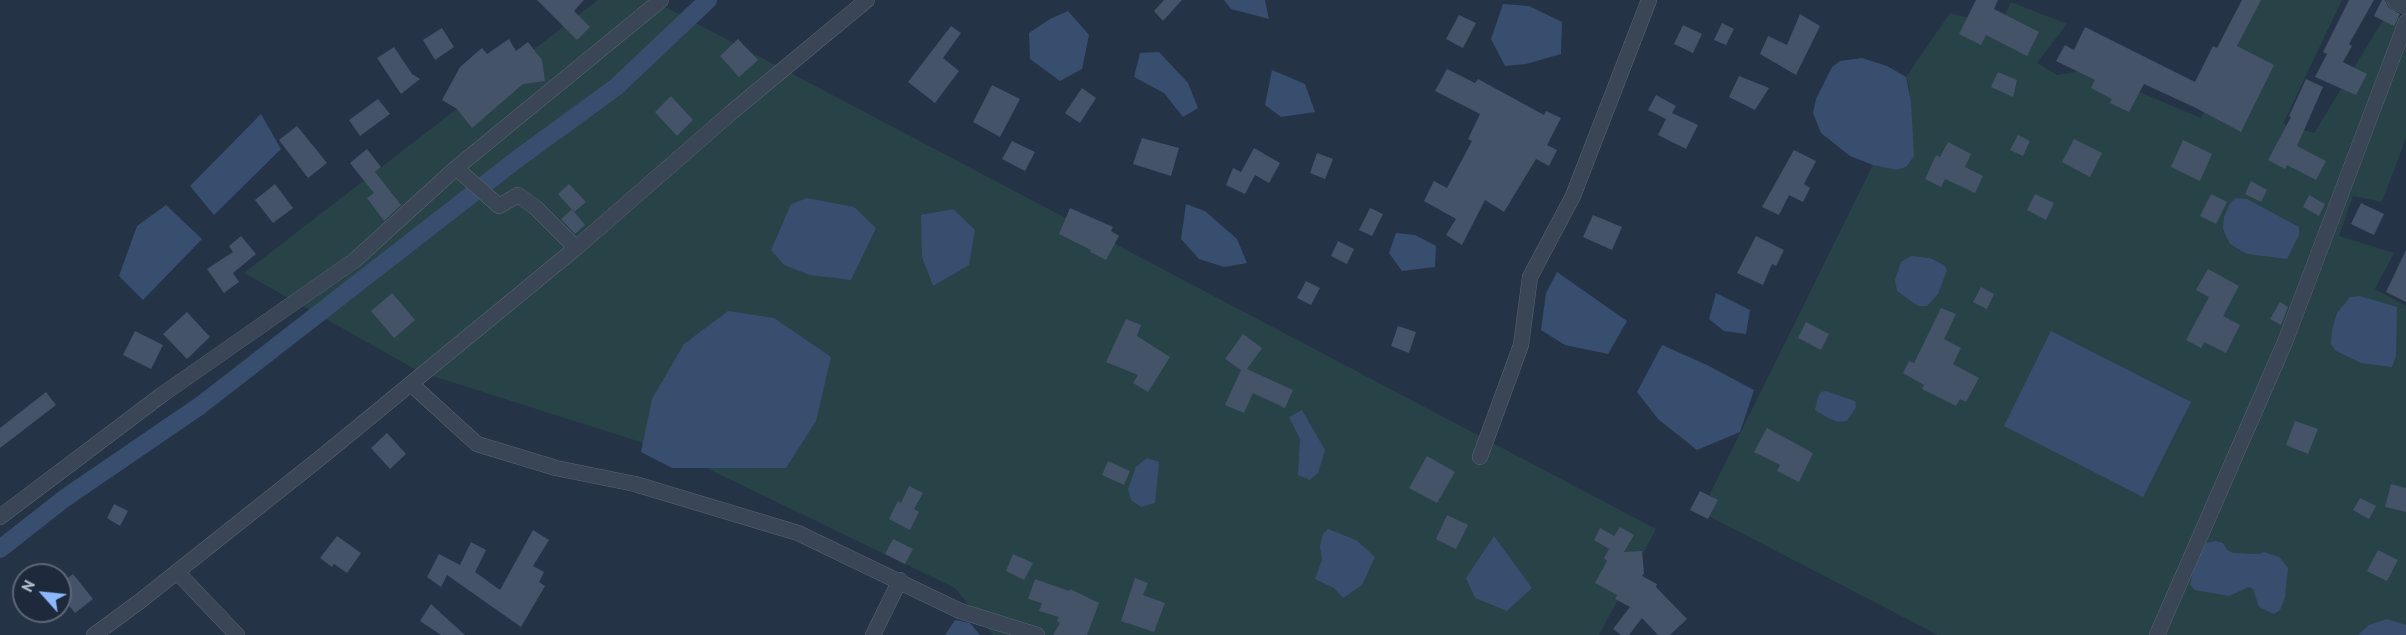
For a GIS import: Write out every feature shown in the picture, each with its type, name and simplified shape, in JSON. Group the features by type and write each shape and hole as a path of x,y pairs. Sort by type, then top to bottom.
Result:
{"street":[{"path":"0,517 163,394 355,260 456,168 661,0"},
{"path":"94,635 177,572 411,384 576,248 733,111 867,0"},
{"path":"1480,457 1521,345 1530,277 1573,196 1648,0"},
{"path":"2397,0 2406,4"},
{"path":"2157,635 2285,342 2406,22"},
{"path":"456,168 499,206 518,195 536,207 576,248"},
{"path":"411,384 477,444 556,468 635,484 798,533 900,580 960,611 1037,635"},
{"path":"177,572 237,635"},
{"path":"873,635 900,580"}],"green space":[{"path":"598,0 652,0 1656,529 1599,635 993,635 955,588 675,453 420,372 244,273"},
{"path":"2260,0 2342,0 2283,124 2314,133 2388,12 2406,22 2406,138 2382,202 2353,196 2339,236 2394,253 2375,289 2406,306 2406,635 1938,635 1701,512 1873,165 1896,170 1910,89 1906,77 1950,13 2000,27 2011,2 2067,24 2037,63 2057,75 2087,70 2201,118"}],"water":[{"path":"1224,0 1265,0 1269,19 1231,9"},
{"path":"1503,4 1529,6 1562,22 1561,54 1526,64 1505,66 1491,39"},
{"path":"1068,11 1089,35 1082,69 1060,81 1030,59 1029,33 1050,19"},
{"path":"1159,52 1188,83 1198,108 1183,117 1164,93 1134,77 1140,53"},
{"path":"1862,58 1887,66 1906,77 1911,102 1914,156 1906,167 1896,170 1873,165 1850,156 1821,133 1813,113 1816,99 1832,67 1840,61"},
{"path":"1272,70 1305,84 1315,112 1281,117 1265,105"},
{"path":"261,114 281,149 214,215 190,186"},
{"path":"807,198 854,207 876,228 851,280 810,275 784,265 771,250 791,204"},
{"path":"2236,198 2247,199 2299,227 2299,235 2287,259 2247,254 2230,244 2223,229 2224,217 2230,203"},
{"path":"1186,204 1205,211 1237,239 1247,263 1224,267 1199,259 1181,239"},
{"path":"166,205 202,239 143,300 119,276 137,226"},
{"path":"953,209 975,230 969,265 933,286 922,257 921,215"},
{"path":"1396,233 1415,235 1436,246 1435,267 1402,271 1389,253"},
{"path":"1911,256 1930,258 1944,265 1947,270 1938,294 1927,306 1918,306 1897,291 1895,280 1901,262"},
{"path":"1557,272 1627,321 1608,354 1565,345 1541,330 1546,293"},
{"path":"1716,293 1750,310 1746,334 1724,331 1709,319"},
{"path":"2360,296 2397,307 2396,356 2392,367 2361,363 2336,351 2331,344 2337,313 2350,297"},
{"path":"728,311 774,318 831,357 816,421 786,468 672,468 641,452 652,399 684,344"},
{"path":"2051,331 2191,402 2143,497 2004,426"},
{"path":"1662,345 1707,365 1754,390 1740,432 1697,450 1658,419 1637,392"},
{"path":"1826,391 1855,401 1856,407 1847,421 1838,422 1815,410 1818,397 1821,392"},
{"path":"1302,410 1325,450 1318,473 1310,480 1298,475 1300,439 1289,417"},
{"path":"1147,458 1159,462 1155,503 1141,507 1131,500 1128,489 1136,467"},
{"path":"1328,529 1356,540 1375,557 1362,585 1343,598 1334,588 1315,579 1322,560 1320,546 1323,534"},
{"path":"1494,536 1532,588 1507,611 1475,598 1466,578"},
{"path":"2215,541 2223,543 2227,550 2233,553 2258,554 2264,552 2279,557 2288,568 2285,597 2280,610 2274,614 2259,607 2253,589 2249,587 2229,596 2195,590 2190,585 2196,559 2206,543"},
{"path":"2387,619 2406,625 2406,635 2358,635 2369,625"},
{"path":"955,620 970,623 980,635 945,635"}],"building":[{"path":"537,0 584,0 574,11 590,27 577,40"},
{"path":"1164,0 1182,0 1163,21 1154,11"},
{"path":"1976,0 1998,0 1994,9 2039,32 2027,56 1986,35 1981,45 1959,34"},
{"path":"2242,0 2261,0 2237,46 2274,65 2241,132 2144,84 2129,112 2110,103 2112,99 2091,88 2095,80 2056,61 2065,45 2074,50 2085,27 2195,82 2213,46 2217,48"},
{"path":"2349,0 2374,0 2349,44 2352,46 2343,62 2367,74 2356,95 2315,77 2327,54 2323,52"},
{"path":"2382,0 2385,0 2388,7 2400,14 2394,26 2374,16"},
{"path":"1800,14 1820,26 1796,75 1760,54 1768,36 1787,45"},
{"path":"1459,15 1476,23 1463,48 1446,39"},
{"path":"1722,23 1734,29 1726,45 1714,40"},
{"path":"1683,25 1702,34 1693,53 1674,44"},
{"path":"951,26 961,33 943,58 959,71 935,103 908,82"},
{"path":"442,28 454,47 435,60 423,40"},
{"path":"509,39 516,51 528,42 542,60 545,81 523,84 472,128 457,109 442,100 460,67 482,48 487,54"},
{"path":"738,39 758,60 739,77 720,56"},
{"path":"394,47 412,74 420,79 401,94 377,58"},
{"path":"1447,69 1475,83 1478,79 1544,115 1546,111 1561,118 1547,145 1557,150 1549,166 1536,159 1504,212 1485,200 1462,245 1446,235 1456,219 1424,201 1434,181 1447,188 1472,141 1468,139 1480,114 1435,91"},
{"path":"1998,72 2017,80 2013,97 1991,87"},
{"path":"1739,76 1769,88 1755,110 1729,97"},
{"path":"2306,79 2323,87 2297,146 2326,161 2316,180 2287,165 2285,169 2268,160 2291,117 2289,116"},
{"path":"992,85 1020,99 1000,137 973,122"},
{"path":"1082,88 1096,98 1080,123 1065,113"},
{"path":"1656,95 1676,106 1672,113 1698,125 1686,149 1658,135 1666,119 1648,110"},
{"path":"671,96 693,120 677,136 655,112"},
{"path":"378,99 390,114 360,136 349,120"},
{"path":"297,126 327,163 308,178 279,140"},
{"path":"2018,135 2030,141 2023,156 2010,150"},
{"path":"1142,138 1179,148 1171,176 1133,164"},
{"path":"2074,139 2102,153 2090,177 2062,162"},
{"path":"2183,140 2212,154 2200,181 2171,167"},
{"path":"1012,141 1035,152 1025,171 1002,159"},
{"path":"1948,142 1971,154 1965,167 1983,176 1975,193 1945,179 1941,187 1925,179 1936,155 1940,157"},
{"path":"1254,148 1280,163 1269,183 1255,175 1245,194 1226,185 1233,168 1241,172"},
{"path":"367,149 381,167 375,172 401,205 384,221 367,198 374,193 350,163"},
{"path":"1794,150 1816,161 1804,184 1810,188 1803,202 1789,195 1779,215 1762,207"},
{"path":"1317,153 1333,159 1325,179 1310,173"},
{"path":"2251,181 2267,190 2261,202 2245,194"},
{"path":"275,184 293,208 273,223 255,200"},
{"path":"569,184 586,202 574,212 558,194"},
{"path":"2035,194 2054,203 2046,220 2027,210"},
{"path":"2211,194 2227,202 2216,224 2200,216"},
{"path":"2309,195 2325,204 2319,216 2303,207"},
{"path":"2361,203 2384,214 2374,235 2351,224"},
{"path":"1070,208 1113,227 1111,231 1119,236 1106,260 1059,234"},
{"path":"1370,208 1383,214 1372,236 1359,230"},
{"path":"572,209 585,225 575,234 561,219"},
{"path":"1593,215 1622,227 1612,250 1583,237"},
{"path":"241,236 256,254 233,273 239,282 224,293 207,269 233,252 229,246"},
{"path":"1756,236 1784,250 1776,266 1772,264 1763,285 1737,273"},
{"path":"1338,241 1354,249 1347,264 1331,256"},
{"path":"2406,250 2406,302 2386,292"},
{"path":"2208,269 2239,286 2223,316 2240,325 2226,353 2204,342 2201,348 2186,340 2209,297 2196,290"},
{"path":"1306,281 1320,288 1311,305 1297,298"},
{"path":"1981,287 1994,294 1987,309 1973,302"},
{"path":"392,293 415,320 394,338 371,311"},
{"path":"2280,302 2288,307 2281,325 2270,319"},
{"path":"1941,308 1956,314 1944,339 1961,348 1953,364 1979,378 1966,402 1960,399 1956,406 1922,389 1924,385 1903,373 1909,361 1914,363"},
{"path":"187,312 210,337 187,359 163,334"},
{"path":"1126,319 1141,325 1137,336 1170,357 1148,392 1133,383 1138,375 1106,362"},
{"path":"1806,322 1829,334 1821,350 1798,338"},
{"path":"1398,326 1416,332 1409,353 1391,346"},
{"path":"135,331 163,345 151,369 123,355"},
{"path":"1243,334 1262,348 1247,369 1293,390 1285,408 1253,393 1244,413 1225,405 1241,370 1225,359"},
{"path":"46,392 56,405 0,448 0,428"},
{"path":"2295,421 2318,429 2308,454 2286,445"},
{"path":"1767,428 1813,453 1799,482 1777,471 1780,465 1754,452"},
{"path":"387,433 406,454 390,469 371,448"},
{"path":"1427,456 1455,472 1437,503 1409,488"},
{"path":"1108,461 1130,471 1124,485 1102,475"},
{"path":"2391,484 2406,488 2406,512 2385,507"},
{"path":"909,486 923,493 914,509 919,512 910,530 889,519 898,501 901,503"},
{"path":"1700,491 1718,500 1708,519 1690,510"},
{"path":"2360,498 2376,506 2369,519 2353,510"},
{"path":"114,504 128,511 120,526 107,518"},
{"path":"1447,515 1468,525 1456,549 1436,539"},
{"path":"1620,527 1634,535 1624,552 1642,551 1644,573 1642,576 1657,584 1656,587 1687,619 1670,635 1658,635 1642,618 1629,635 1621,635 1613,629 1630,607 1615,599 1617,595 1595,583 1607,561 1604,558 1609,549 1594,540 1600,528 1614,536"},
{"path":"533,530 549,540 533,566 544,572 539,582 545,586 521,627 447,575 441,587 427,577 439,554 460,565 471,542 486,550 475,572 500,590"},
{"path":"337,536 361,553 347,573 334,564 332,567 320,558"},
{"path":"893,539 913,549 905,564 885,554"},
{"path":"2378,550 2398,560 2387,581 2367,571"},
{"path":"1013,554 1033,563 1024,580 1006,571"},
{"path":"72,575 93,599 75,613 72,609"},
{"path":"1135,578 1148,583 1143,595 1165,603 1154,632 1121,621"},
{"path":"1035,579 1069,591 1070,589 1099,603 1087,635 1053,635 1060,623 1057,621 1059,617 1039,611 1042,603 1028,599"},
{"path":"431,604 465,635 441,635 420,621"}],"waterway":[{"path":"0,549 65,498 201,405 516,160 616,87 708,0"}]}
